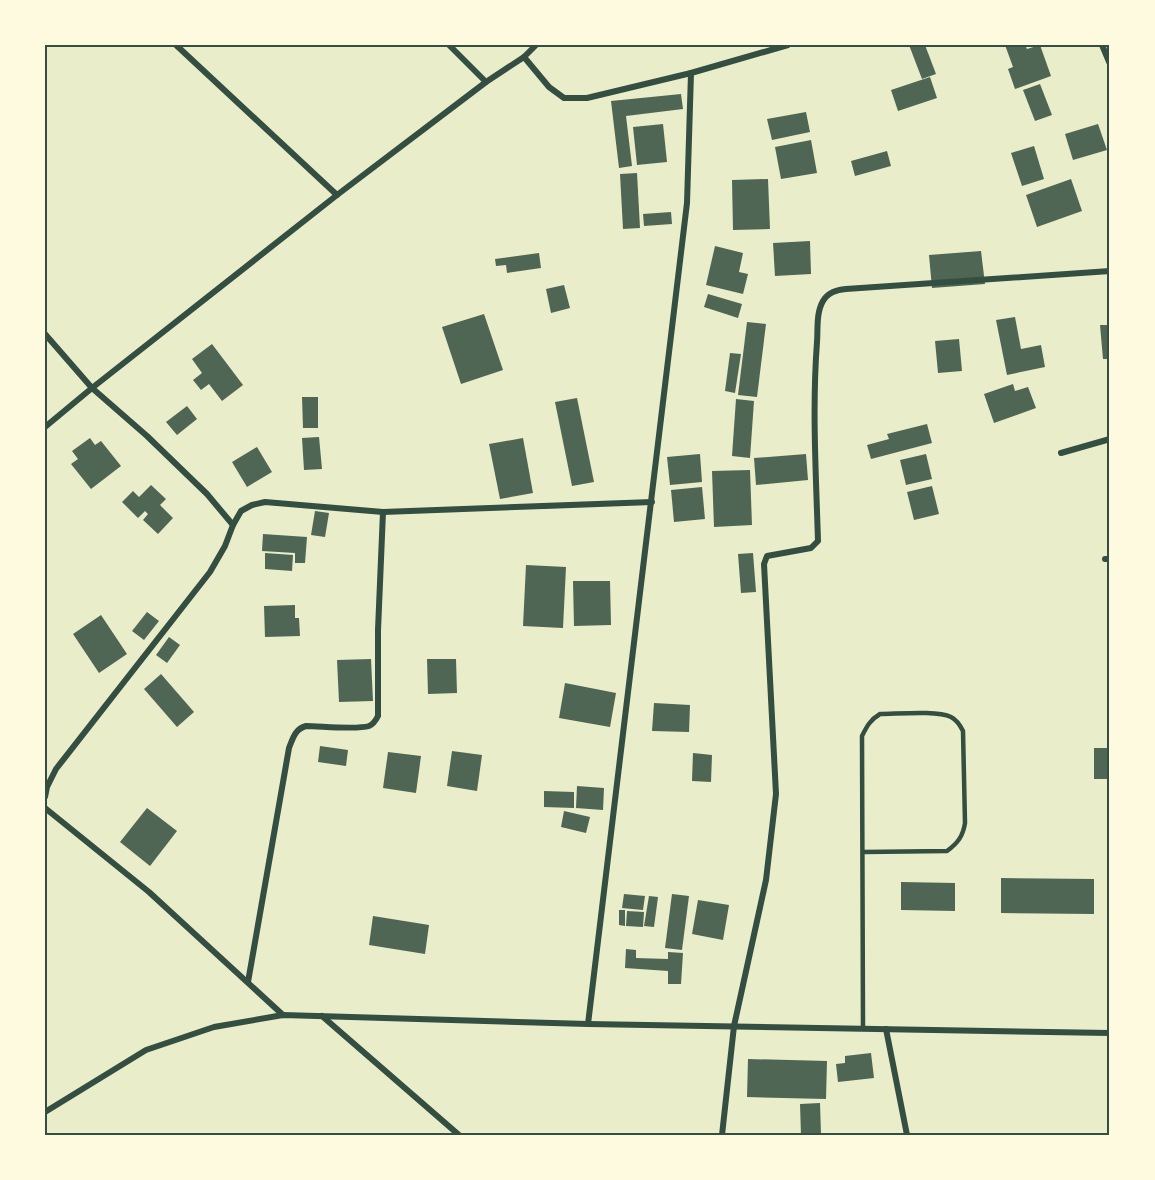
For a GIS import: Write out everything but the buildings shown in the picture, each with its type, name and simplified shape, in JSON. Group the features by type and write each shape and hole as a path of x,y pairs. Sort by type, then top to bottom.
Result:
{"street":[{"path":"176,45 337,195"},
{"path":"449,45 486,82"},
{"path":"45,427 337,195 486,82 525,57 536,45"},
{"path":"525,57 549,87 564,98 586,98 691,73 788,45"},
{"path":"1102,45 1110,64"},
{"path":"588,1023 687,203 691,73"},
{"path":"722,1135 734,1026 766,880 776,794 764,564 767,556 811,548 818,541 814,375 819,310 823,300 830,293 846,289 1110,271"},
{"path":"45,334 92,388 156,444 207,494 233,525"},
{"path":"1061,453 1110,439"},
{"path":"45,796 56,769 210,572 241,512 252,505 265,502 383,512 652,502"},
{"path":"248,982 289,748 294,735 300,728 306,726 369,726 378,716 378,630 383,512"},
{"path":"45,808 148,892 283,1015"},
{"path":"45,1112 146,1050 214,1027 283,1015 1110,1034"},
{"path":"322,1016 459,1135"},
{"path":"886,1029 907,1135"}],"lane":[{"path":"863,852 947,851 956,845 963,835 965,824 963,731 952,717 942,713 880,714 867,724 862,736 863,1029"}]}
